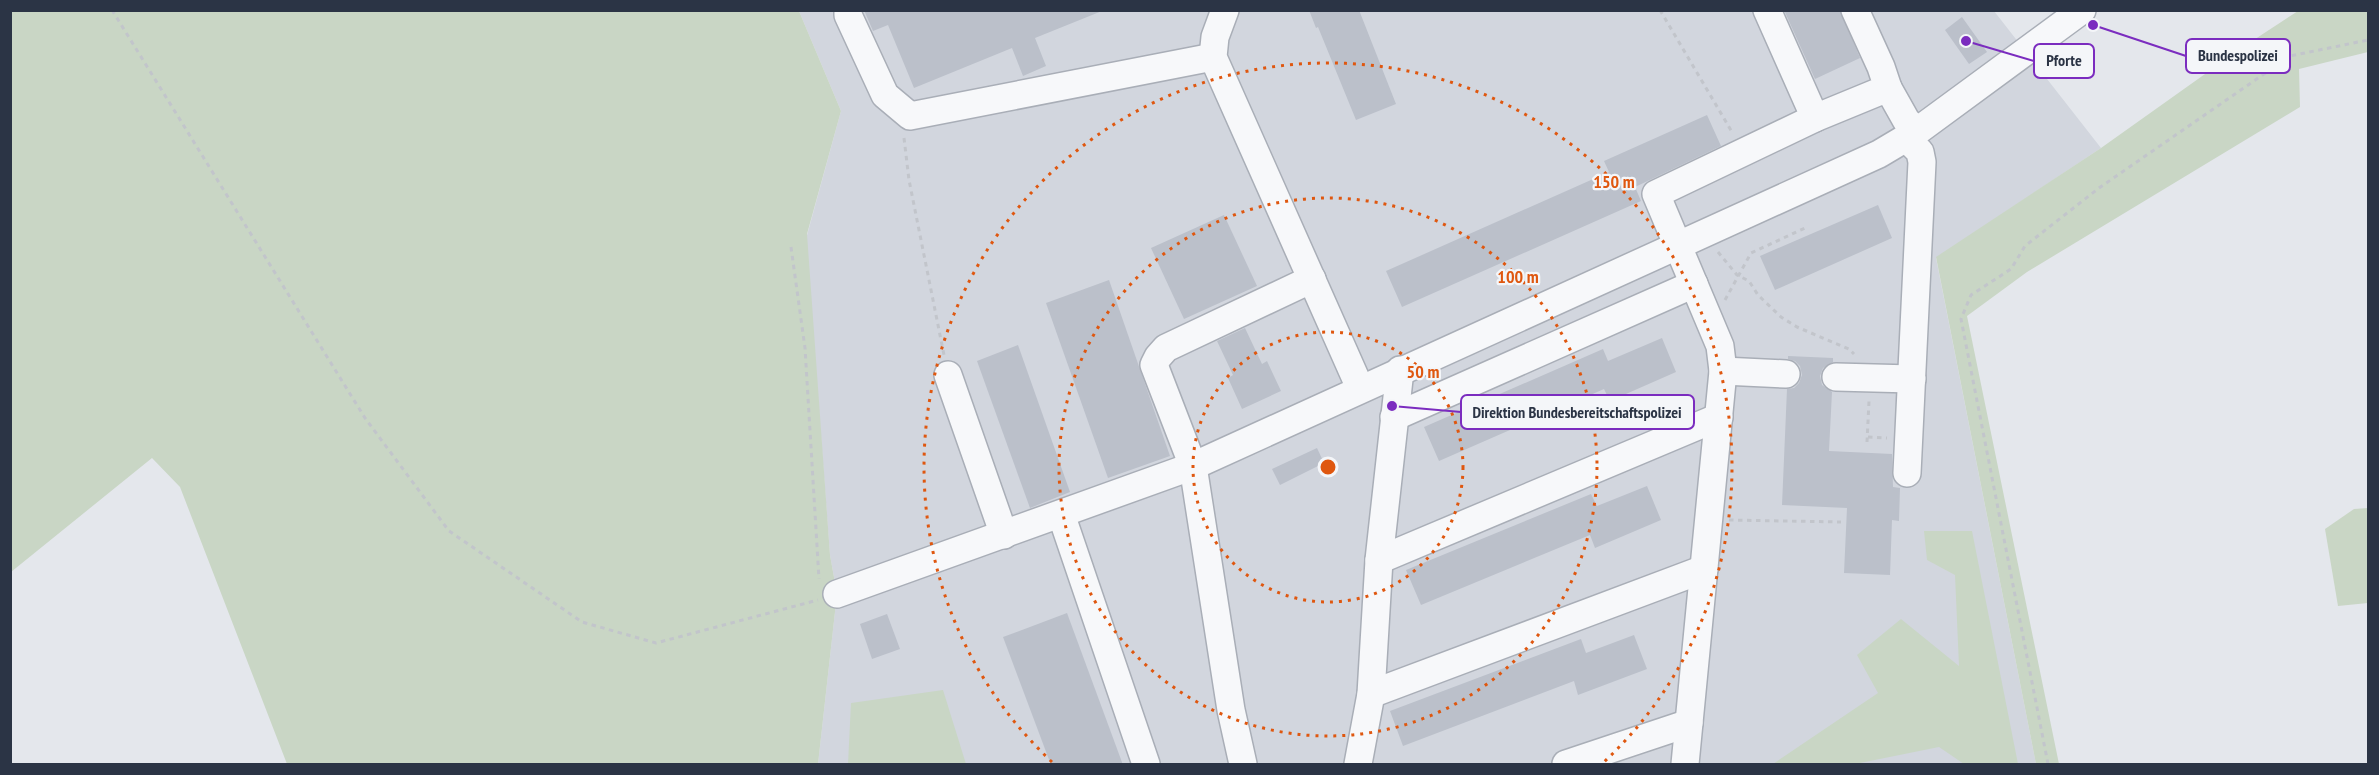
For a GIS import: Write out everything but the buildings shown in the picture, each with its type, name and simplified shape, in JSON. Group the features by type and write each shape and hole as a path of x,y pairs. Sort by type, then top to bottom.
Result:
{"street":[{"path":"848,10 848,15 885,95 910,116 1213,57"},
{"path":"1225,10 1215,37 1213,57 1360,388"},
{"path":"1767,10 1815,118"},
{"path":"1855,10 1888,88 1906,120 1922,162 1907,473"},
{"path":"829,597 1194,466 1360,388 1691,241 1879,154 1911,135 2082,10"},
{"path":"1684,765 1723,371 1720,346 1694,284 1691,241 1656,194 1815,118 1888,88"},
{"path":"1243,765 1232,710 1194,466 1154,365 1166,348 1312,279"},
{"path":"1394,417 1694,284"},
{"path":"1358,765 1371,694 1379,560 1400,370"},
{"path":"1723,371 1786,374"},
{"path":"948,375 1004,535"},
{"path":"1836,376 1912,379"},
{"path":"1379,560 1719,417"},
{"path":"1061,514 1146,765"},
{"path":"1371,694 1704,569"},
{"path":"1566,765 1689,723"}],"path":[{"path":"112,10 364,418 449,531 582,622 656,643 829,597 805,348 791,247"},
{"path":"1660,10 1743,152"},
{"path":"2048,765 1961,319 1971,295 2012,269 2025,246 2099,188 2290,56 2368,40"},
{"path":"910,116 904,138 909,180 948,375"},
{"path":"1706,312 1725,301 1751,253 1805,228"},
{"path":"1691,241 1738,276 1749,281 1758,295 1781,317 1797,327 1849,349 1862,363 1868,378 1867,442"},
{"path":"1709,520 1841,522"}],"shaded area":[{"path":"799,11 1994,11 2101,148 1936,258 2036,764 818,764 837,594 830,555 806,239 841,111"}],"green space":[{"path":"11,11 799,11 841,111 807,234 830,555 837,594 818,764 287,764 180,487 152,458 11,572"},
{"path":"2298,11 2368,11 2368,52 2299,69 2300,107 2027,272 1967,316 2059,764 2036,764 1936,257 2101,148 2243,47"},
{"path":"2368,508 2368,603 2338,606 2325,529 2354,509"},
{"path":"1924,531 1972,531 2018,764 1964,764 1939,747 1855,764 1773,764 1878,693 1857,655 1901,619 1959,666 1955,575 1927,560"},
{"path":"943,690 966,764 848,764 851,703"}],"place":[{"name":"Bundespolizei","path":"2093,25"},
{"name":"Pforte","path":"1966,41"},
{"name":"Direktion Bundesbereitschaftspolizei","path":"1392,406"}]}
